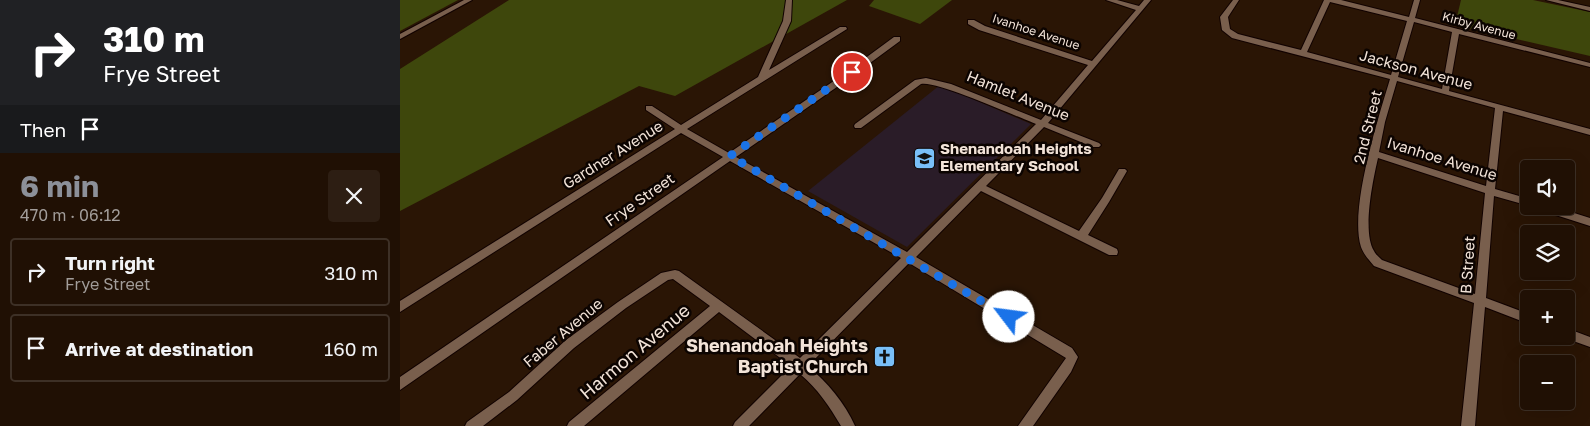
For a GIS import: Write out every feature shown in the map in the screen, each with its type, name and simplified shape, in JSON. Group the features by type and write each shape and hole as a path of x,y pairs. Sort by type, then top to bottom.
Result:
{"street":[{"path":"400,37 469,0"},
{"path":"760,80 787,21 789,0"},
{"path":"1109,0 1141,9"},
{"path":"740,426 1043,123 1148,0"},
{"name":"Jackson Avenue","path":"1236,0 1224,18 1226,30 1235,36 1590,132"},
{"path":"1303,53 1327,0"},
{"name":"Kirby Avenue","path":"1332,0 1590,65"},
{"name":"2nd Street","path":"1417,0 1374,154 1363,217 1366,246 1374,260 1481,301"},
{"path":"1548,0 1590,9"},
{"name":"Ivanhoe Avenue","path":"971,22 982,28 1094,64"},
{"name":"Gardner Avenue","path":"400,307 843,29"},
{"path":"1445,92 1456,32"},
{"name":"Frye Street","path":"400,384 844,78 897,39"},
{"name":"Hamlet Avenue","path":"858,126 918,82 926,80 948,86 1096,145"},
{"name":"B Street","path":"1468,426 1481,301 1489,190 1500,107"},
{"path":"649,108 682,130 910,258 1070,354 1072,357 1067,368 1025,426"},
{"name":"Ivanhoe Avenue","path":"1374,154 1520,200"},
{"path":"1081,237 1122,172"},
{"path":"980,187 1113,252"},
{"path":"1568,215 1590,222"},
{"name":"Faber Avenue","path":"472,426 520,390 570,344 665,276 679,276 719,305"},
{"path":"1481,301 1520,316"},
{"path":"719,305 817,381 828,394 848,426"},
{"name":"Harmon Avenue","path":"576,425 719,305"},
{"path":"1575,336 1590,342"}],"shaded area":[{"name":"Shenandoah Heights Elementary School","path":"940,85 1031,124 907,247 808,191"}],"green space":[{"path":"400,0 458,0 400,31"},
{"path":"509,0 847,0 675,96 639,86 400,211 400,69"},
{"path":"874,0 952,0 920,24 869,6"},
{"path":"1461,0 1533,0 1590,12 1590,56 1455,25"}],"place":[{"name":"Shenandoah Heights Elementary School","path":"924,158"},
{"name":"Shenandoah Heights Baptist Church","path":"884,356"}],"route":[{"path":"852,72 730,156 910,258 1009,317"}]}
